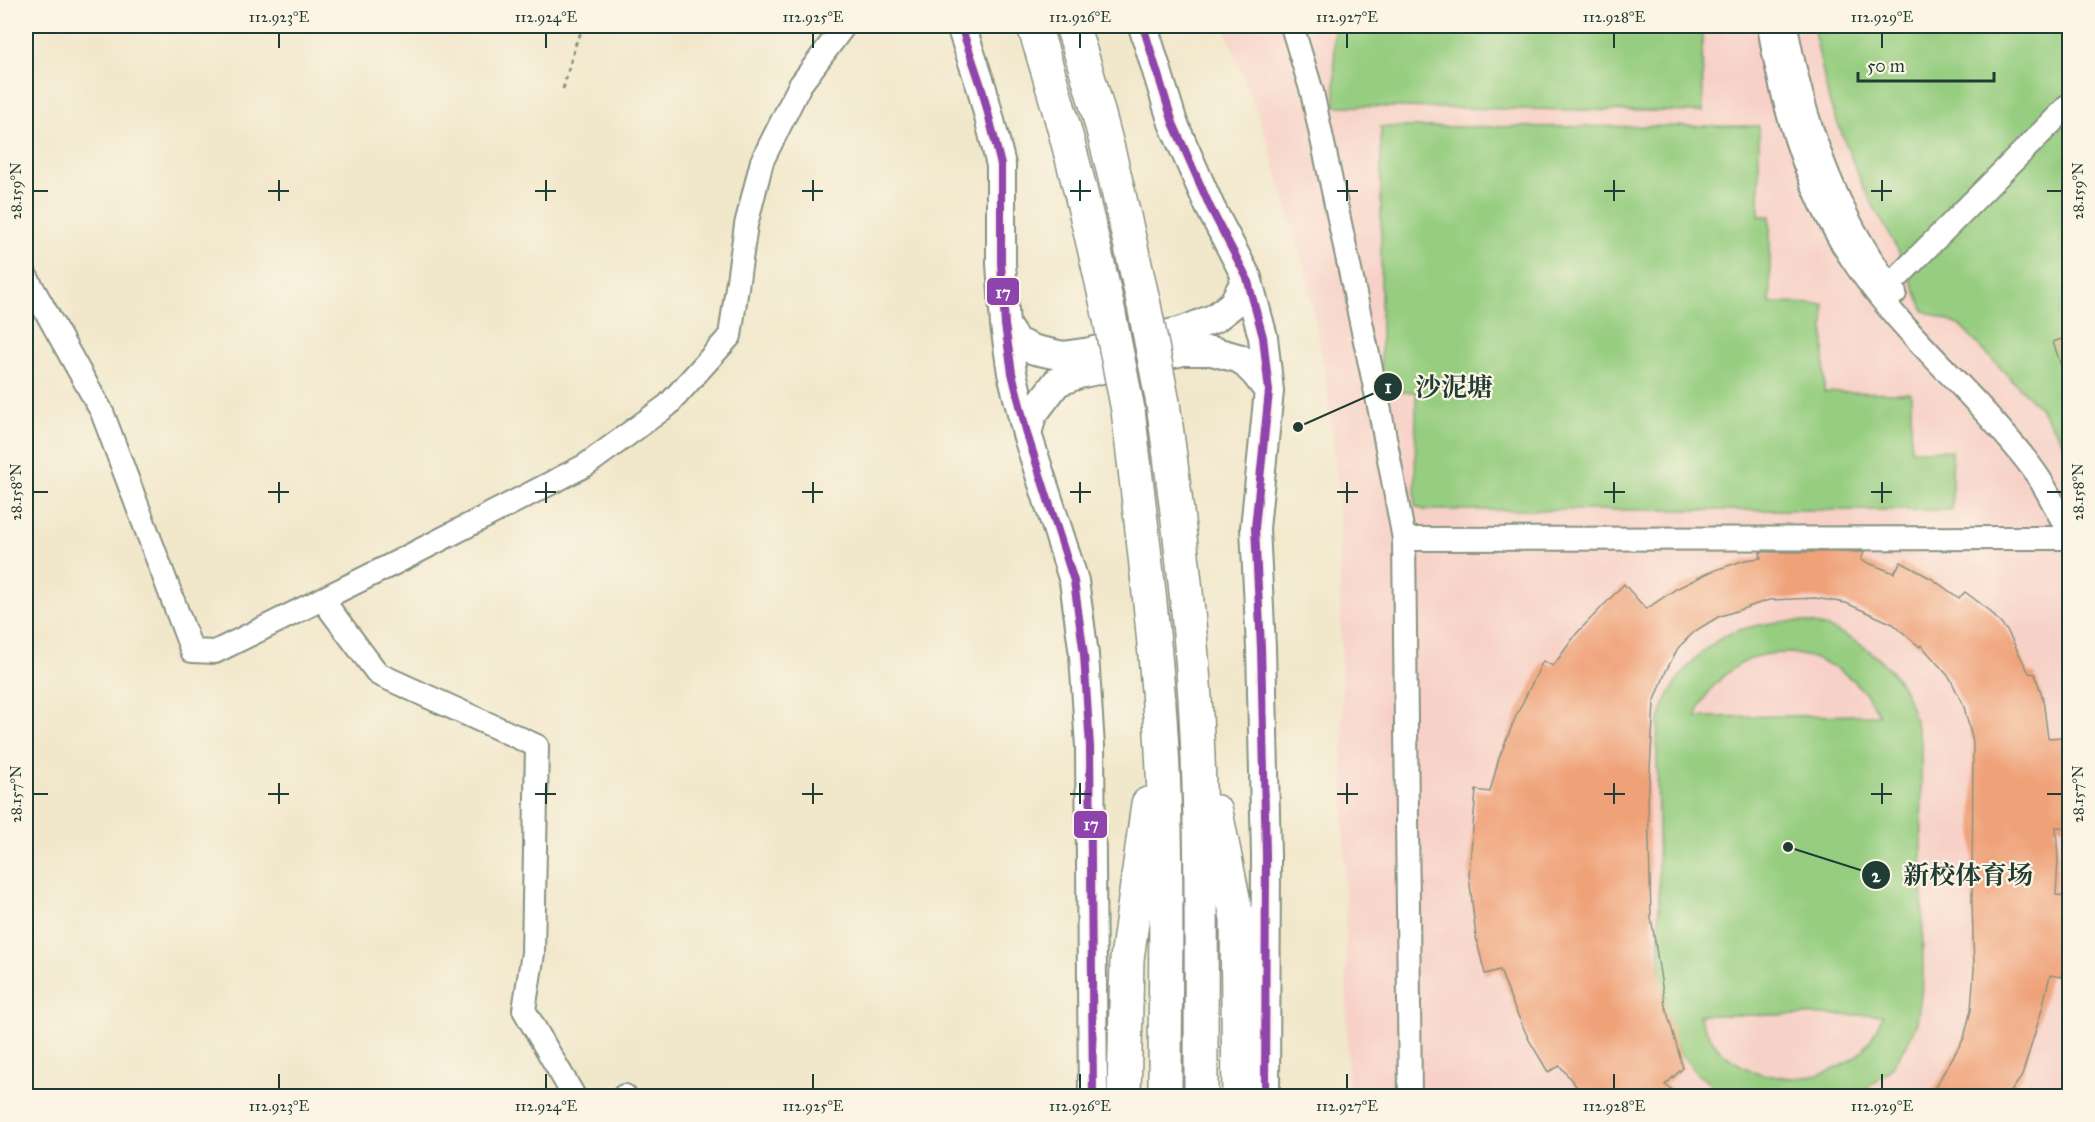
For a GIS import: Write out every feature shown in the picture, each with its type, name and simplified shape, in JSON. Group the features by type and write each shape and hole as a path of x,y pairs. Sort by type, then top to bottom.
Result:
{"highway":[{"path":"1034,26 1083,194 1128,410 1147,567 1160,719 1164,817 1165,1096"},
{"path":"1072,26 1116,183 1144,305 1163,403 1188,590 1202,852 1201,1096"},
{"path":"1196,715 1237,918 1239,1096"},
{"path":"1124,1096 1127,959 1160,719"}],"main road":[{"path":"961,26 982,89 1001,165 1001,263 1005,325 1012,373 1027,434 1074,581 1084,655 1090,747 1093,1096"},
{"path":"1143,26 1173,123 1210,207 1247,278 1263,337 1269,391 1255,528 1261,648 1266,844 1265,1096"},
{"path":"1005,325 1016,342 1035,350 1063,356 1090,352 1183,331 1215,318 1233,304 1247,278"},
{"path":"1027,434 1032,415 1057,382 1079,374 1184,351 1212,351 1241,359 1269,391"}],"street":[{"path":"26,276 102,412 192,651 214,652 586,465 668,405 730,336 746,225 762,161 800,85 844,26"},
{"path":"1292,26 1312,92 1380,411 1404,539 1410,1096"},
{"path":"1769,26 1782,86 1798,142 1817,193 1838,236 1859,270 1910,312 2016,425 2070,501"},
{"path":"1404,539 2070,536 2039,478 1884,290 1837,196 1817,146 1798,84 1786,26"},
{"path":"1884,290 2070,104"},
{"path":"322,599 378,674 537,746 534,953 524,1010 574,1096"}],"path":[{"path":"563,89 576,43 584,26"}],"shaded area":[{"path":"1224,26 2069,26 2069,1096 1348,1096 1339,495 1325,371 1306,273 1268,142"}],"green space":[{"path":"1334,26 1702,26 1703,112 1335,106"},
{"path":"1813,26 2069,26 2069,451 2042,411 1959,325 1924,311 1898,250 1863,187 1829,101"},
{"path":"1759,126 1759,216 1770,216 1770,303 1824,304 1824,392 1911,393 1911,450 1952,450 1952,510 1424,510 1415,506 1416,392 1381,392 1381,127"},
{"path":"1804,622 1818,625 1844,635 1869,650 1889,669 1906,694 1921,742 1923,980 1917,1023 1906,1046 1887,1073 1861,1093 1853,1096 1734,1096 1720,1090 1697,1074 1681,1054 1668,1029 1660,982 1657,732 1663,707 1676,682 1705,650 1733,632 1774,623","holes":["1791,653 1819,660 1843,673 1863,691 1879,715 1696,717 1714,685 1733,668 1755,657","1699,1015 1883,1015 1868,1043 1855,1057 1823,1073 1786,1078 1751,1070 1735,1061 1713,1042"]}],"building":[{"path":"2070,336 2070,382 2067,383 2053,342"},
{"path":"1760,552 1864,552 1861,560 1894,573 1901,562 1932,579 1959,598 1965,592 1989,610 2008,632 2029,673 2035,674 2043,699 2048,738 2063,737 2070,828 2056,827 2058,860 2056,895 2069,896 2062,977 2050,975 2022,1076 2008,1096 1930,1096 1964,1038 1971,1010 1974,969 1973,742 1964,707 1950,678 1921,645 1920,647 1893,624 1846,603 1815,598 1769,600 1718,617 1695,631 1678,648 1654,703 1648,802 1651,917 1665,1005 1683,1068 1665,1085 1681,1096 1584,1096 1560,1066 1548,1072 1529,1040 1500,970 1485,974 1476,937 1469,875 1476,790 1490,792 1499,758 1516,716 1543,661 1553,666 1577,633 1624,584 1646,609 1676,589 1710,572 1745,560 1761,558"}],"transit line":[{"name":"17","path":"961,26 982,89 1001,165 1001,263 1005,325 1012,373 1027,434 1074,581 1084,655 1090,747 1093,1096"},
{"name":"17","path":"1143,26 1173,123 1210,207 1247,278 1263,337 1269,391 1255,528 1261,648 1266,855 1265,1096"}],"place":[{"name":"沙泥塘","path":"1298,427"},
{"name":"新校体育场","path":"1788,847"}]}
